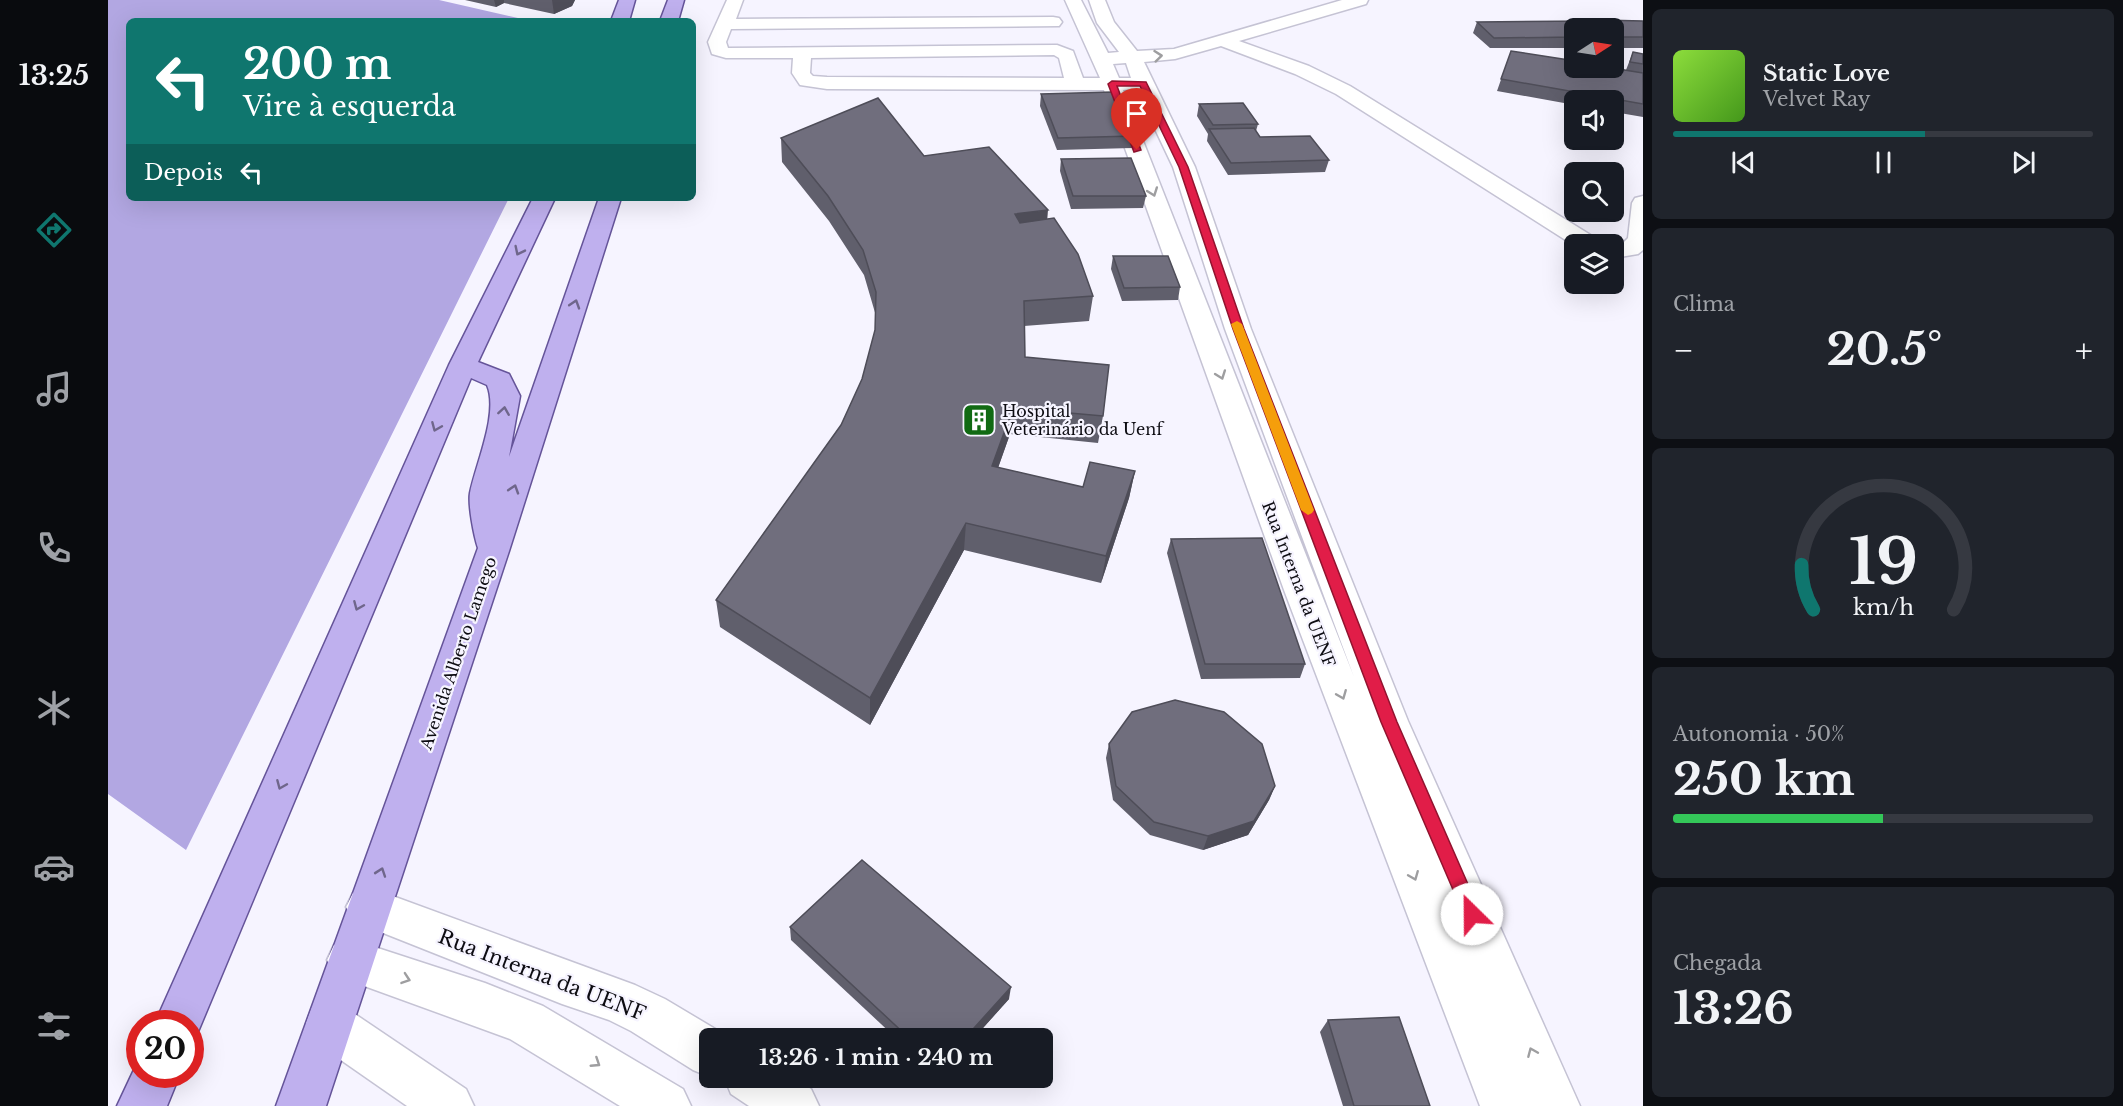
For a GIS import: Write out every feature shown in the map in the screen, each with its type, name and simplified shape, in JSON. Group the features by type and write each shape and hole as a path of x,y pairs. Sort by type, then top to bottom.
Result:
{"main road":[{"path":"621,18 627,0"},
{"path":"670,18 676,0"},
{"path":"184,1010 463,365 543,201"},
{"name":"Avenida Alberto Lamego","path":"301,1106 493,551 609,201"},
{"path":"463,365 499,380 506,396 484,496 493,551"},
{"path":"142,1106 150,1088"}],"street":[{"path":"735,0 717,42 718,50 726,53 1057,50 1067,55 1075,85"},
{"name":"Rua Interna da UENF","path":"1073,0 1123,71 1184,167 1238,329 1389,722 1555,1106"},
{"name":"Rua Interna da UENF","path":"1097,0 1305,601 1505,1106"},
{"path":"802,52 801,73 807,81 1075,85 1360,0"},
{"path":"724,24 1053,22"},
{"path":"1223,40 1302,70 1343,90 1573,234"},
{"path":"1624,250 1630,249 1640,240 1643,203"},
{"name":"Rua Interna da UENF","path":"368,907 562,982 619,1000 699,1046"},
{"path":"350,960 485,1006 526,1023 666,1106"},
{"path":"329,1023 449,1106"},
{"path":"765,1088 794,1106"}],"shaded area":[{"path":"108,0 439,0 518,18 126,18 126,201 508,201 186,850 108,794"}],"building":[{"path":"1564,21 1564,37 1494,38 1477,22"},
{"path":"1624,21 1643,21 1643,37 1624,37"},
{"path":"1511,51 1564,59 1564,78 1624,78 1624,70 1643,73 1643,104 1624,101 1624,90 1564,90 1501,79"},
{"path":"1633,52 1643,54 1643,64 1630,62"},
{"path":"1112,92 1134,136 1058,138 1041,94"},
{"name":"Hospital Veterinário da Uenf","path":"878,98 924,156 989,147 1048,210 1015,214 1020,223 1054,218 1078,254 1093,296 1024,301 1025,357 1109,365 1103,416 1013,408 992,466 1083,487 1090,462 1135,471 1106,556 966,523 870,698 716,600 841,425 862,379 875,330 876,292 863,250 828,196 781,138"},
{"path":"1243,103 1258,124 1213,125 1199,104"},
{"path":"1254,128 1260,137 1310,136 1329,160 1231,163 1209,129"},
{"path":"1131,158 1146,196 1073,196 1061,159"},
{"path":"1113,256 1168,256 1180,287 1124,288"},
{"path":"1262,538 1305,664 1205,664 1171,539"},
{"path":"1175,700 1224,712 1262,744 1275,786 1254,821 1208,836 1154,822 1116,786 1109,744 1132,712"},
{"path":"862,860 1011,987 974,1028 898,1028 790,927"},
{"path":"1399,1017 1430,1106 1354,1106 1328,1020"}],"slow traffic":[{"path":"1237,324 1308,510"}],"place":[{"name":"Hospital Veterinário da Uenf","path":"979,420"}],"route":[{"path":"1137,150 1112,84 1143,84 1184,167 1238,329 1389,722 1472,914"}]}
